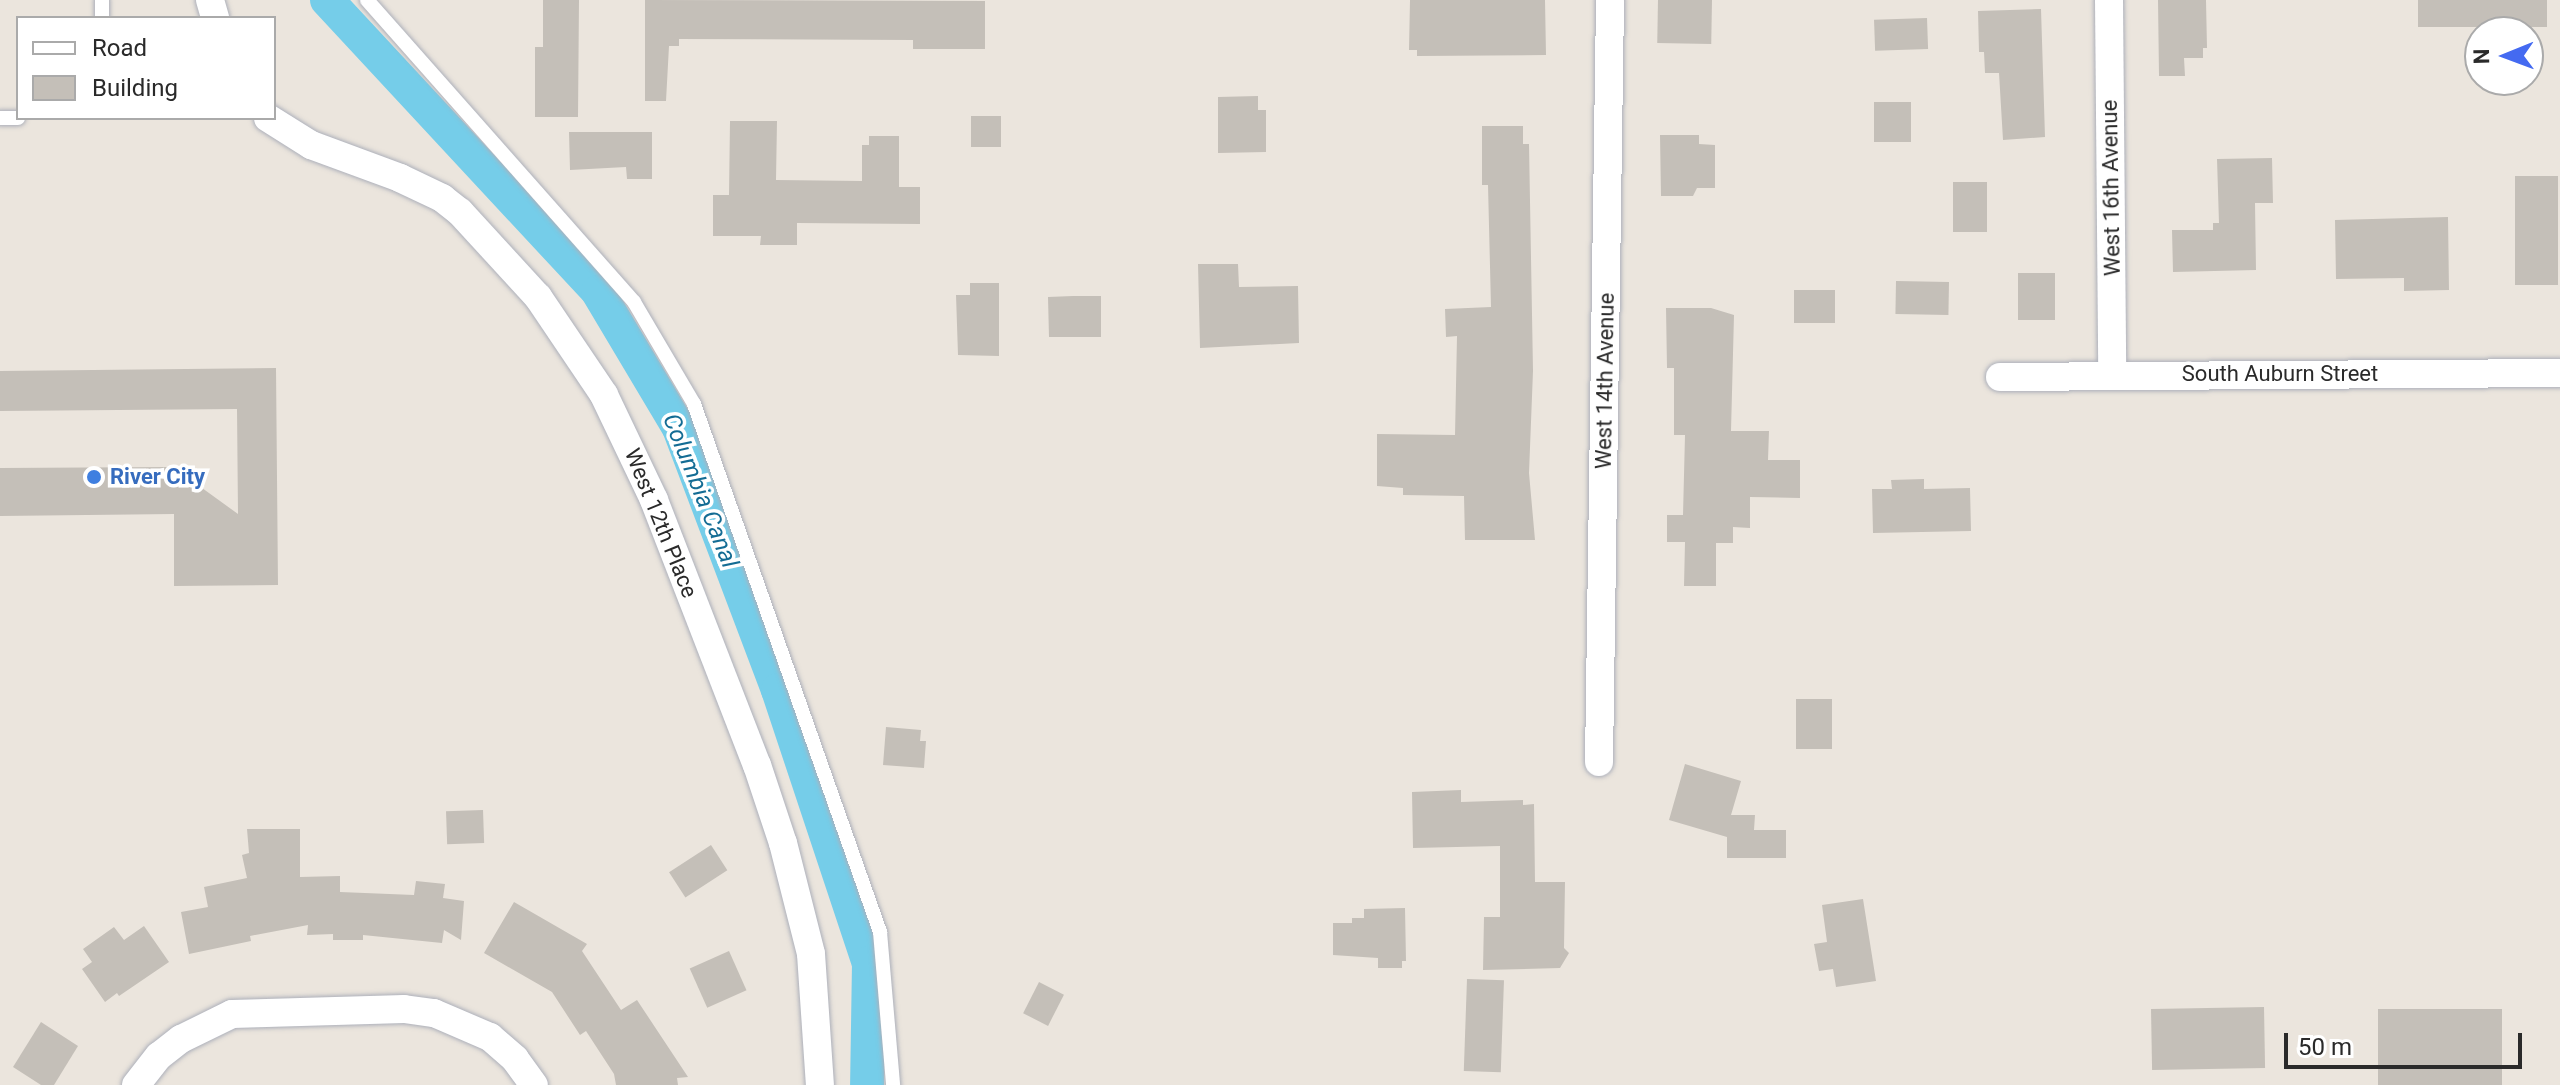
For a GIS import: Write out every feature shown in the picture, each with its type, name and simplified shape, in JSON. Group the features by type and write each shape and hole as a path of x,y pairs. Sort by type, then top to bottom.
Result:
{"street":[{"name":"West 14th Avenue","path":"1599,762 1610,0"},
{"name":"West 16th Avenue","path":"2109,0 2112,375"},
{"name":"West 12th Place","path":"271,120 311,145 400,178 442,198 460,212 538,297 604,395 654,500 757,765 783,843 811,954 820,1085"},
{"name":"South Auburn Street","path":"2000,377 2560,373"},
{"path":"136,1085 159,1056 181,1039 232,1014 404,1009 434,1013 490,1037 515,1059 534,1085"}],"lane":[{"path":"367,0 634,302 694,404 880,932 893,1085"}],"building":[{"path":"543,0 579,0 578,117 535,117 535,47 543,47"},
{"path":"645,0 985,1 985,49 913,49 913,40 679,39 679,46 669,46 666,101 645,101"},
{"path":"1410,0 1545,0 1546,55 1417,56 1417,50 1409,50"},
{"path":"1658,0 1712,0 1711,44 1657,43"},
{"path":"2158,0 2206,0 2207,48 2203,48 2203,58 2184,58 2185,76 2159,76"},
{"path":"2418,0 2547,0 2547,27 2544,27 2544,16 2464,16 2464,27 2418,27"},
{"path":"2041,9 2045,137 2003,140 1999,73 1985,73 1984,52 1979,52 1978,11"},
{"path":"1927,18 1928,49 1875,51 1874,20"},
{"path":"1258,96 1258,110 1266,110 1266,152 1218,153 1218,97"},
{"path":"1874,102 1911,102 1911,142 1874,142"},
{"path":"971,116 1001,116 1001,147 971,147"},
{"path":"730,121 777,121 776,180 862,181 862,145 869,145 869,136 899,136 899,187 920,187 920,224 797,223 797,245 760,245 761,236 713,236 713,195 729,195"},
{"path":"1482,126 1523,126 1523,144 1529,144 1533,371 1529,473 1535,540 1465,540 1464,496 1403,495 1403,488 1377,486 1377,434 1455,435 1457,336 1446,337 1445,309 1491,307 1488,185 1482,185"},
{"path":"569,132 652,132 652,179 627,179 626,167 570,170"},
{"path":"1660,135 1699,135 1699,144 1715,145 1715,188 1697,188 1693,196 1661,196"},
{"path":"2272,158 2273,203 2255,203 2256,270 2173,272 2172,230 2213,230 2213,223 2219,223 2217,159"},
{"path":"2515,176 2558,176 2558,285 2515,285"},
{"path":"1953,182 1987,182 1987,232 1953,232"},
{"path":"2448,217 2449,290 2404,291 2404,278 2336,279 2335,220"},
{"path":"1198,264 1238,264 1239,287 1298,286 1299,343 1200,348"},
{"path":"2018,273 2055,273 2055,320 2018,320"},
{"path":"1896,281 1949,282 1948,315 1895,314"},
{"path":"970,283 999,283 999,356 958,355 956,295 970,295"},
{"path":"1794,290 1835,290 1835,323 1794,323"},
{"path":"1101,296 1101,337 1049,337 1048,297"},
{"path":"1666,308 1711,308 1734,315 1731,431 1769,431 1768,460 1800,460 1800,498 1750,497 1750,528 1733,527 1733,543 1716,543 1716,586 1684,586 1685,542 1667,542 1667,515 1683,515 1685,435 1674,435 1674,368 1667,368"},
{"name":"River City","path":"276,368 278,585 174,586 174,514 0,516 0,468 173,467 238,514 237,409 0,411 0,371"},
{"path":"1924,479 1924,489 1970,488 1971,531 1873,533 1872,489 1892,489 1891,480"},
{"path":"1796,699 1832,699 1832,749 1796,749"},
{"path":"886,727 921,730 920,741 926,741 924,768 883,765"},
{"path":"1685,764 1741,781 1731,815 1755,815 1754,830 1786,830 1786,858 1727,858 1727,837 1669,820"},
{"path":"1461,790 1461,802 1523,800 1523,805 1534,804 1535,882 1565,882 1564,948 1569,953 1560,968 1483,970 1484,917 1500,917 1500,846 1413,848 1412,792"},
{"path":"483,810 484,843 447,844 446,811"},
{"path":"247,829 300,829 300,877 340,876 340,892 414,895 416,881 445,884 443,898 464,901 461,940 444,930 442,943 363,935 363,940 333,940 333,934 307,935 308,925 250,936 251,941 189,954 181,912 208,907 204,887 247,878 242,855 249,853"},
{"path":"711,845 727,870 685,897 669,872"},
{"path":"1863,899 1876,981 1836,987 1833,969 1819,971 1814,944 1827,942 1822,905"},
{"path":"514,902 587,944 582,951 621,1010 637,1000 688,1077 677,1078 678,1085 616,1085 614,1074 586,1031 580,1035 552,992 484,953"},
{"path":"1405,908 1406,961 1402,961 1402,968 1378,968 1378,958 1333,955 1333,923 1352,923 1352,918 1364,918 1364,909"},
{"path":"144,926 169,962 105,1002 82,969 92,962 83,949 114,927 124,940"},
{"path":"729,951 746,990 707,1008 690,968"},
{"path":"1467,979 1504,980 1501,1072 1464,1071"},
{"path":"1039,982 1064,995 1048,1026 1023,1013"},
{"path":"2264,1007 2265,1068 2152,1070 2151,1009"},
{"path":"2378,1009 2502,1009 2502,1085 2378,1085"},
{"path":"41,1022 78,1046 54,1085 41,1085 13,1067"}],"waterway":[{"name":"Columbia Canal","path":"327,0 598,292 679,428 778,690 869,963 867,1085"}],"place":[{"name":"River City","path":"94,477"}]}
